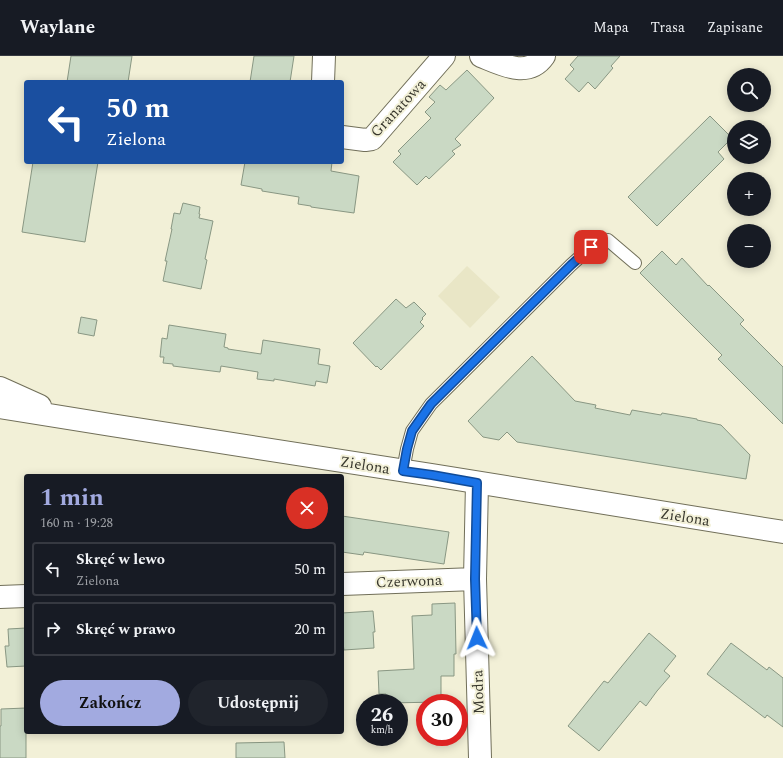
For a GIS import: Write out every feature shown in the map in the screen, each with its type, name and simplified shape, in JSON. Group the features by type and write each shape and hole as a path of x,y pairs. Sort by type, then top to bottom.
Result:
{"street":[{"path":"323,80 324,56"},
{"name":"Granatowa","path":"344,137 365,140 372,138 444,56"},
{"path":"481,56 512,68 534,66 544,56"},
{"name":"Zielona","path":"0,388 66,418"},
{"name":"Zielona","path":"0,407 783,532"},
{"name":"Modra","path":"477,483 475,579 480,758"},
{"name":"Czerwona","path":"344,584 475,579"},
{"path":"0,597 24,596"}],"lane":[{"path":"403,471 412,431 431,404 576,260 591,247 608,240 635,263"}],"shaded area":[{"path":"467,266 500,297 470,328 438,296"}],"building":[{"path":"71,56 132,56 128,80 67,80"},
{"path":"254,56 294,56 290,80 250,80"},
{"path":"578,56 620,56 611,66 613,68 595,89 588,82 579,92 565,79 574,69 570,65"},
{"path":"467,70 494,98 455,139 461,145 452,151 455,154 429,179 426,176 417,185 393,162 401,154 398,151 431,118 425,112 435,102 429,97 440,85 446,90"},
{"path":"710,116 727,133 727,143 718,152 724,159 657,226 628,197"},
{"path":"33,164 98,164 85,242 22,232"},
{"path":"245,164 332,164 331,171 359,176 354,213 298,204 299,197 262,191 262,189 241,185"},
{"path":"183,203 200,207 199,218 213,221 205,259 207,260 201,289 163,281 167,261 165,261 174,213 180,214"},
{"path":"662,251 676,265 682,258 708,286 709,285 744,320 740,324 783,367 783,424 718,359 722,355 640,273"},
{"path":"396,299 406,308 414,302 426,314 420,322 424,326 381,370 377,366 376,367 353,343"},
{"path":"81,317 97,320 94,336 78,333"},
{"path":"169,325 226,334 224,347 228,349 261,354 263,340 320,349 318,364 330,366 327,383 316,381 315,386 274,379 274,381 257,379 258,372 221,366 220,372 173,366 173,364 163,363 164,357 160,357 162,338 167,339"},
{"path":"532,356 575,401 596,405 595,408 630,415 632,410 661,415 662,413 721,425 750,455 746,479 517,442 507,432 499,440 483,437 468,421"},
{"path":"344,516 449,532 444,564 364,552 363,555 344,552"},
{"path":"455,603 456,654 454,654 454,676 441,676 441,694 416,694 416,702 408,703 408,694 379,694 378,671 414,669 412,616 432,615 432,604"},
{"path":"373,611 375,632 373,632 374,648 344,650 344,613"},
{"path":"24,628 24,666 7,667 5,646 9,646 8,629"},
{"path":"649,633 676,656 664,671 670,676 646,706 640,701 599,751 568,726 604,681 608,683"},
{"path":"731,643 767,670 769,667 783,678 783,727 767,715 765,718 707,674"},
{"path":"24,708 26,758 0,758 1,709"},
{"path":"284,742 285,758 236,758 236,743"}],"route":[{"path":"477,638 475,579 477,483 403,471 412,431 431,404 591,247"}]}
